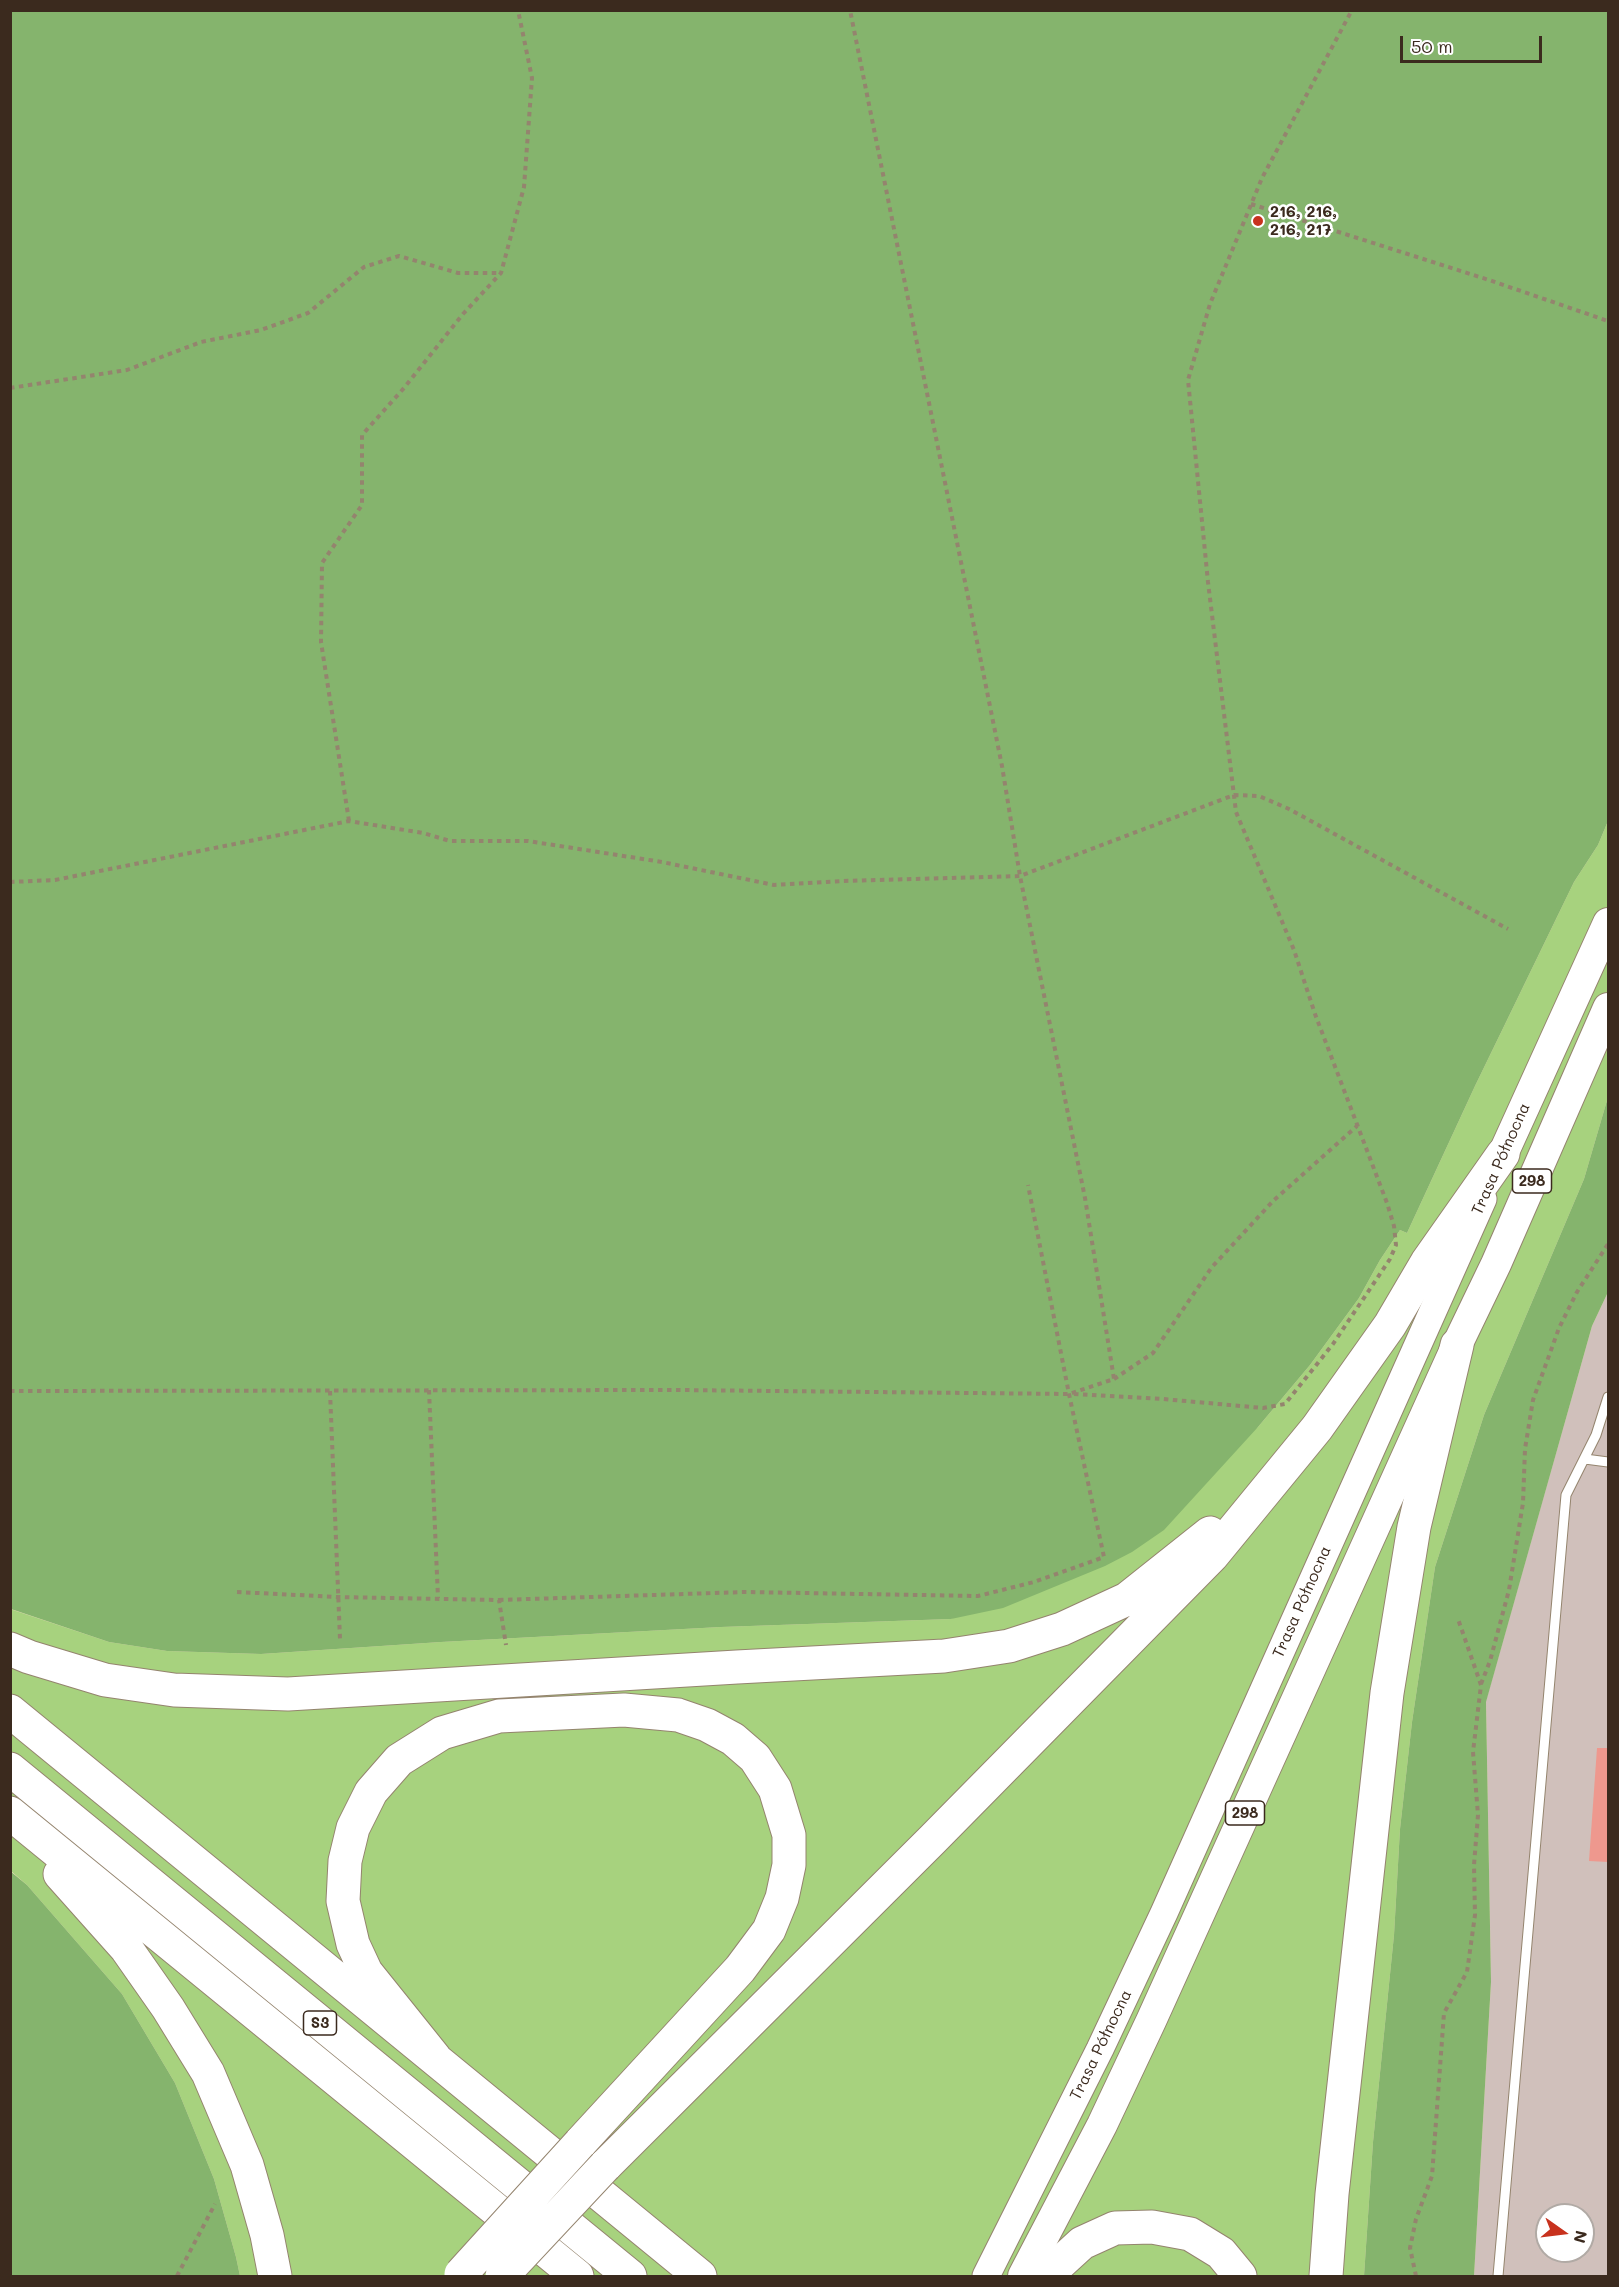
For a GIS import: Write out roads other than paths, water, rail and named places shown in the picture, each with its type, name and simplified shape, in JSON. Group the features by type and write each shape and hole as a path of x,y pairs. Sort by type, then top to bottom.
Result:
{"highway":[{"path":"502,2277 605,2166 1212,1556 1317,1428 1390,1325 1428,1262 1503,1154"},
{"path":"1326,2277 1332,2194 1387,1693 1414,1527 1457,1345"},
{"path":"10,1649 105,1680 174,1690 288,1694 944,1656 1009,1646 1051,1633 1127,1599 1271,1485"},
{"path":"435,2058 366,1972 353,1944 343,1901 345,1861 353,1828 371,1792 399,1760 442,1733 499,1716 624,1710 678,1715 707,1725 733,1739 755,1758 776,1789 789,1835 789,1865 782,1898 769,1930 740,1969 459,2275"},
{"path":"10,1711 700,2277"},
{"name":"S3","path":"10,1769 630,2277"},
{"name":"S3","path":"10,1813 577,2277"},
{"path":"10,1818 126,1948 168,2008 208,2073 247,2165 267,2235 275,2277"},
{"path":"1046,2277 1082,2243 1115,2228 1152,2227 1190,2235 1221,2253 1240,2277"}],"main road":[{"name":"Trasa Północna","path":"1503,1154 1608,923"},
{"name":"Trasa Północna","path":"1023,2277 1102,2125 1151,2021 1457,1345 1496,1264 1608,1008"}],"street":[{"name":"Trasa Północna","path":"986,2277 1100,2049 1164,1913 1503,1154"}],"lane":[{"path":"1498,2277 1566,1495 1596,1435 1608,1397"},
{"path":"1585,1459 1608,1462"}],"place":[{"name":"216, 216, 216, 217","path":"1258,221"}]}
